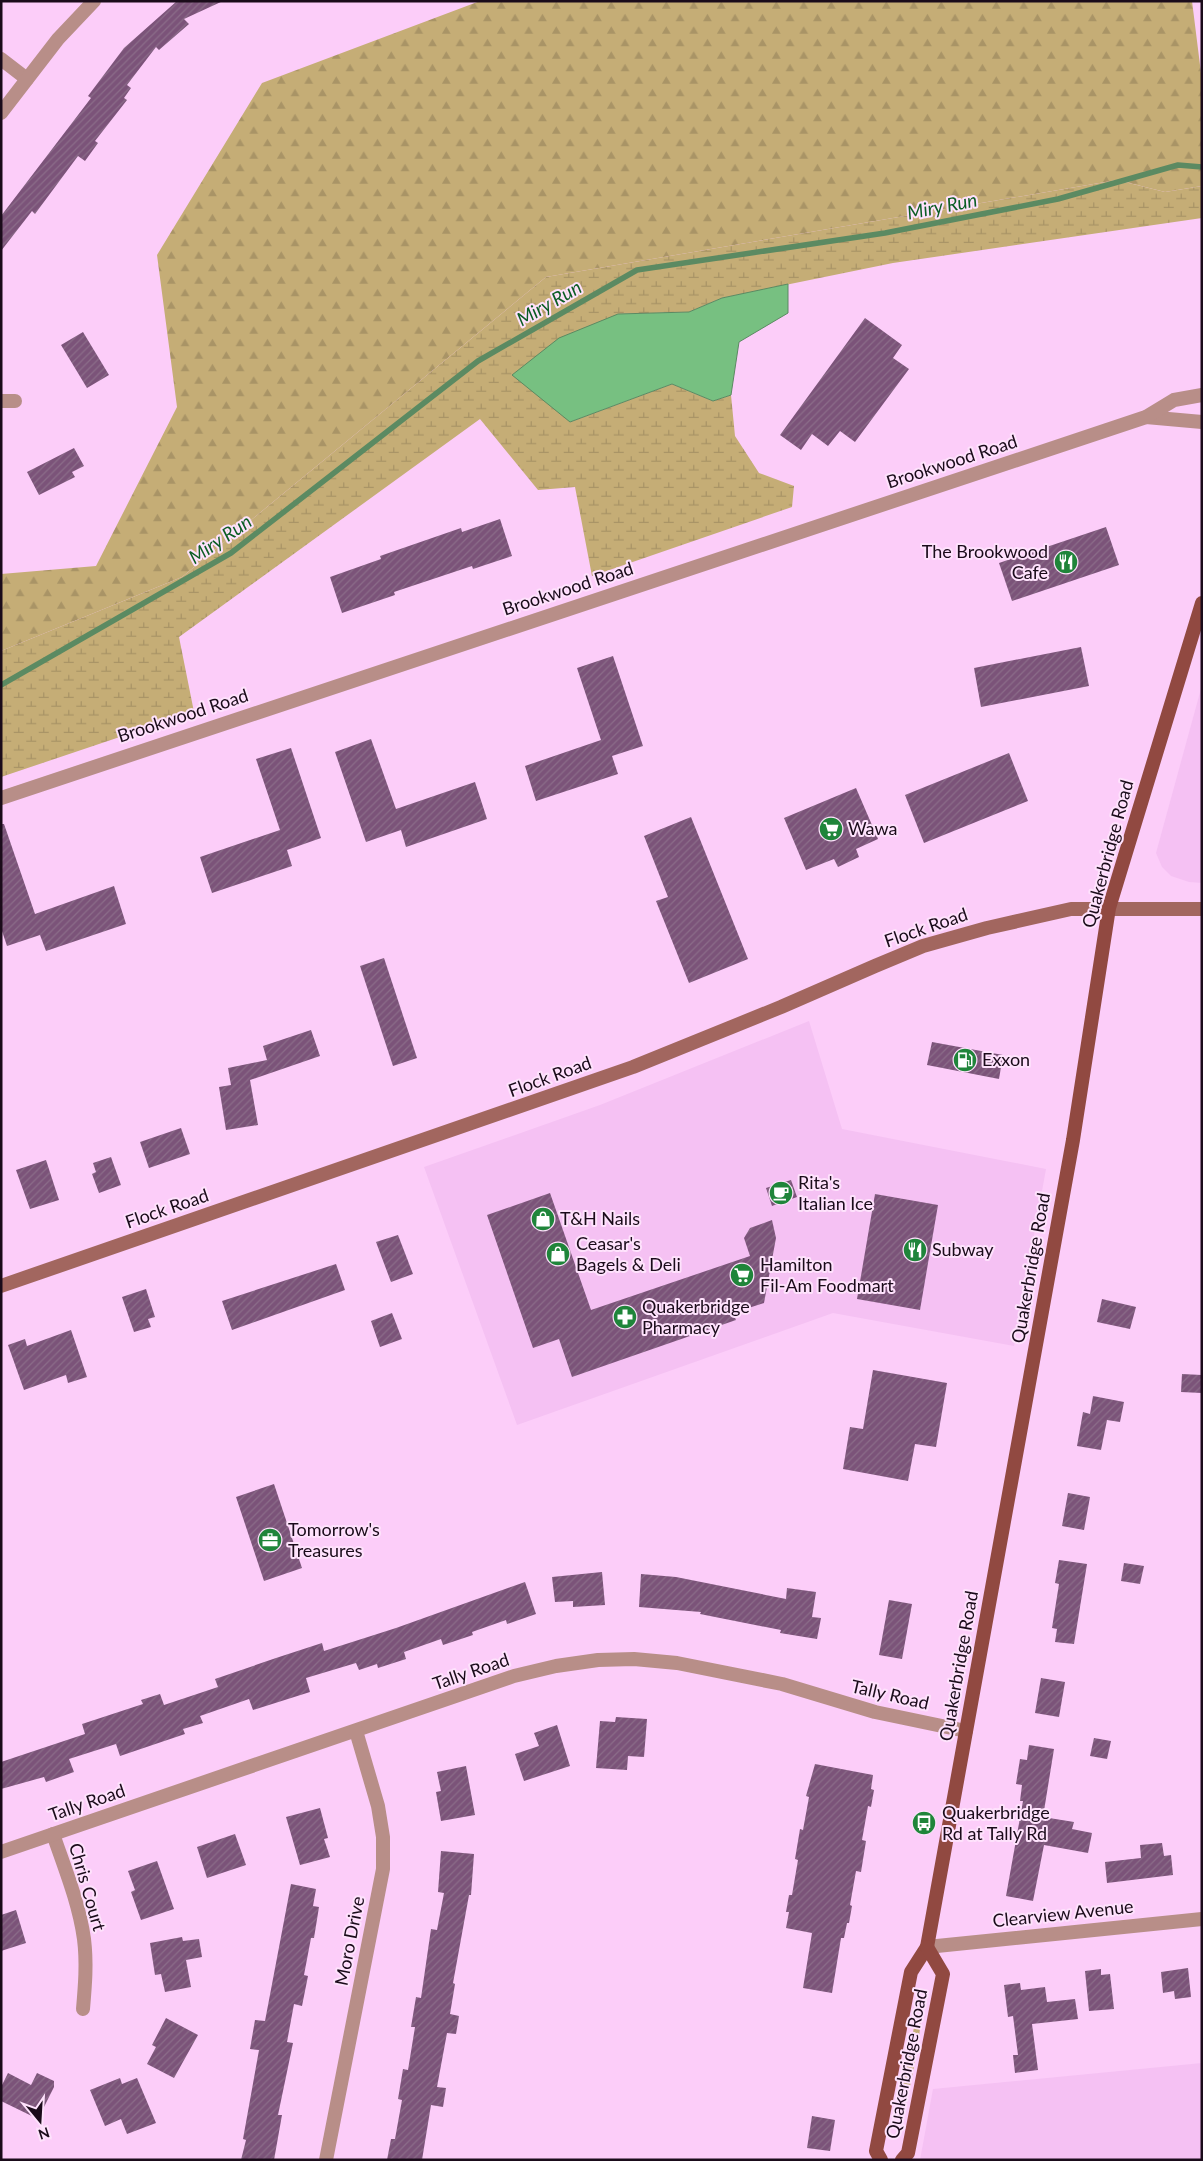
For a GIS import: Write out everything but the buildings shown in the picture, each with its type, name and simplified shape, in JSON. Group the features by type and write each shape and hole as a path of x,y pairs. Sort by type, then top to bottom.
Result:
{"main road":[{"name":"Quakerbridge Road","path":"881,2160 876,2151 910,1972 927,1947 1073,1140 1109,908 1202,603"},
{"name":"Flock Road","path":"1,1286 633,1067 781,1007 923,946 987,928 1071,909 1202,909"},
{"name":"Quakerbridge Road","path":"902,2160 908,2154 943,1974 927,1947"}],"street":[{"path":"1,113 58,39 94,1"},
{"path":"1,58 27,79"},
{"name":"Brookwood Road","path":"1,798 1146,417 1174,400 1202,394"},
{"name":"Brookwood Road","path":"1146,417 1202,422"},
{"name":"Tally Road","path":"1,1852 523,1674 589,1661 634,1659 677,1662 782,1684 875,1712 966,1731"},
{"name":"Moro Drive","path":"326,2160 383,1869 383,1837 378,1806 356,1731"},
{"name":"Chris Court","path":"53,1834 76,1902 84,1939 86,1975 83,2010"},
{"name":"Clearview Avenue","path":"927,1947 1202,1919"}],"shaded area":[{"path":"788,284 788,313 739,342 731,395 713,401 672,384 570,422 512,375 559,338 618,314 689,312 722,298"},
{"path":"1202,685 1202,883 1189,882 1171,876 1162,867 1156,853"},
{"path":"809,1021 842,1129 1046,1169 1014,1346 833,1313 517,1425 424,1167 600,1105"},
{"path":"1202,2063 1202,2160 920,2160 933,2089"}],"green space":[{"path":"480,1 1192,1 1202,81 1202,186 1165,192 1117,180 546,277 182,577 1,651 1,574 96,566 177,407 157,255 262,83"},
{"path":"1117,180 1165,192 1202,186 1202,218 893,263 722,298 689,312 618,314 570,422 672,384 713,401 731,395 735,436 759,473 794,486 792,507 592,576 575,487 538,490 480,419 179,637 194,712 1,777 1,651 182,577 546,277"},
{"path":"920,2016 915,2062 904,2108 900,2106 900,2098 916,2017"}],"waterway":[{"name":"Miry Run","path":"1,685 231,553 478,361 637,270 885,233 1058,199 1178,165 1202,167"}],"place":[{"name":"The Brookwood Cafe","path":"1066,562"},
{"name":"Wawa","path":"831,829"},
{"name":"Exxon","path":"965,1060"},
{"name":"Rita's Italian Ice","path":"781,1193"},
{"name":"T&H Nails","path":"543,1219"},
{"name":"Subway","path":"915,1250"},
{"name":"Ceasar's Bagels & Deli","path":"558,1254"},
{"name":"Hamilton Fil-Am Foodmart","path":"742,1275"},
{"name":"Quakerbridge Pharmacy","path":"625,1317"},
{"name":"Tomorrow's Treasures","path":"270,1540"},
{"name":"Quakerbridge Rd at Tally Rd","path":"924,1823"}]}
